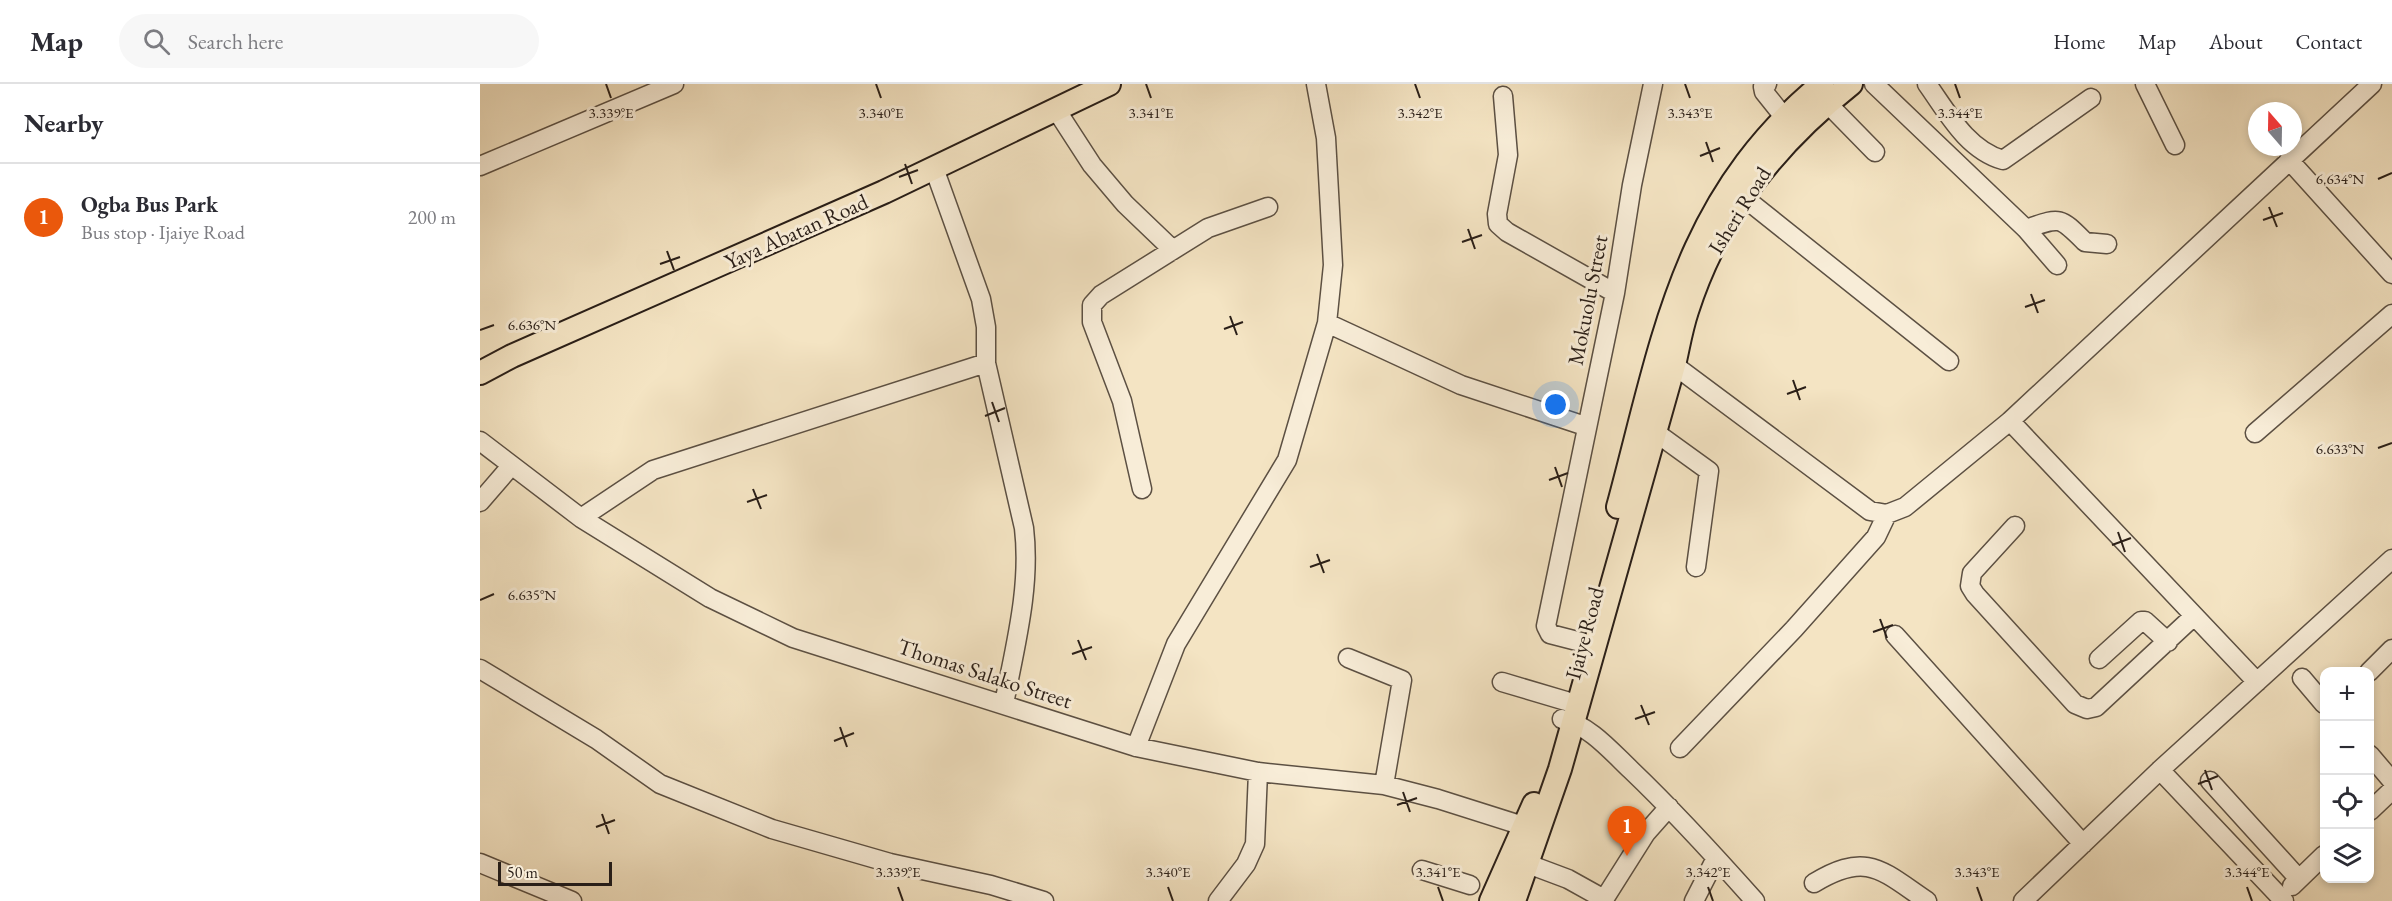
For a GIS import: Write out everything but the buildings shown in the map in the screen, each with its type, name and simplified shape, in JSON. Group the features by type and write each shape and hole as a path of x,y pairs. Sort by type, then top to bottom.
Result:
{"main road":[{"name":"Yaya Abatan Road","path":"480,358 932,158 1080,87 1109,84"},
{"name":"Isheri Road","path":"1665,362 1695,245 1718,201 1784,117 1824,94 1851,84"},
{"name":"Yaya Abatan Road","path":"480,373 512,356 934,168 1056,111 1080,87"},
{"name":"Isheri Road","path":"1665,362 1710,252 1742,196 1824,94"},
{"name":"Ijaiye Road","path":"1514,901 1528,864 1533,829 1567,714 1655,432 1665,362"},
{"name":"Ijaiye Road","path":"1567,714 1581,642 1665,362"},
{"name":"Ijaiye Road","path":"1491,901 1533,829"}],"street":[{"path":"480,166 674,84"},
{"path":"1136,747 1176,644 1287,460 1327,323 1332,265 1326,138 1316,84"},
{"name":"Mokuolu Street","path":"1581,642 1550,634 1546,626 1585,426 1615,293 1632,185 1653,84"},
{"path":"1767,84 1763,87 1764,93 1784,117"},
{"path":"1874,84 2026,228 2057,265"},
{"path":"1927,84 1965,137 1992,157 2003,159 2091,98"},
{"path":"2145,84 2175,145"},
{"path":"1665,362 1870,511 1887,514 1905,507 2010,421 2372,84"},
{"path":"1824,94 1875,152"},
{"path":"1503,96 1508,155 1497,214 1498,224 1507,232 1615,293"},
{"path":"1056,111 1105,181 1125,204 1173,250"},
{"path":"2289,160 2392,274"},
{"path":"934,168 983,306 986,363 1024,528 1027,554 1025,589 1004,704"},
{"path":"1742,196 1949,360"},
{"path":"1142,489 1122,400 1092,322 1092,305 1101,295 1208,228 1268,207"},
{"path":"2026,228 2054,219 2065,222 2085,242 2107,244"},
{"path":"2255,433 2392,314"},
{"path":"1327,323 1461,385 1585,426"},
{"path":"581,518 653,470 986,363"},
{"path":"2010,421 2257,682"},
{"path":"1655,432 1709,471 1696,567"},
{"name":"Thomas Salako Street","path":"480,441 581,518 710,598 793,638 1136,747 1258,772 1384,785 1533,829"},
{"path":"480,502 511,466"},
{"path":"1680,748 1869,545 1887,514"},
{"path":"2015,526 1972,573 1970,586 2075,704 2087,709 2096,707 2194,616"},
{"path":"2023,901 2160,770 2257,682 2389,569"},
{"path":"2099,659 2141,621 2145,621 2168,642"},
{"path":"1895,635 2083,844"},
{"path":"2374,667 2392,649"},
{"path":"1348,658 1402,680 1384,785"},
{"path":"480,669 596,739 660,784 772,830 890,863 991,885 1044,901"},
{"path":"2302,678 2320,698"},
{"path":"1502,682 1567,714 1591,732 1669,807 1755,901"},
{"path":"2374,760 2392,781"},
{"path":"2160,770 2281,900 2320,860"},
{"path":"1218,901 1246,864 1255,844 1258,772"},
{"path":"2210,781 2299,879"},
{"path":"2374,807 2392,790"},
{"path":"1528,864 1568,879 1604,900 1646,833 1669,807"},
{"path":"1694,901 1716,858"},
{"path":"480,863 572,901"},
{"path":"1814,883 1837,869 1864,865 1889,876 1927,901"},
{"path":"1422,870 1470,885"}],"place":[{"name":"Ogba Bus Park","path":"1627,856"}]}
